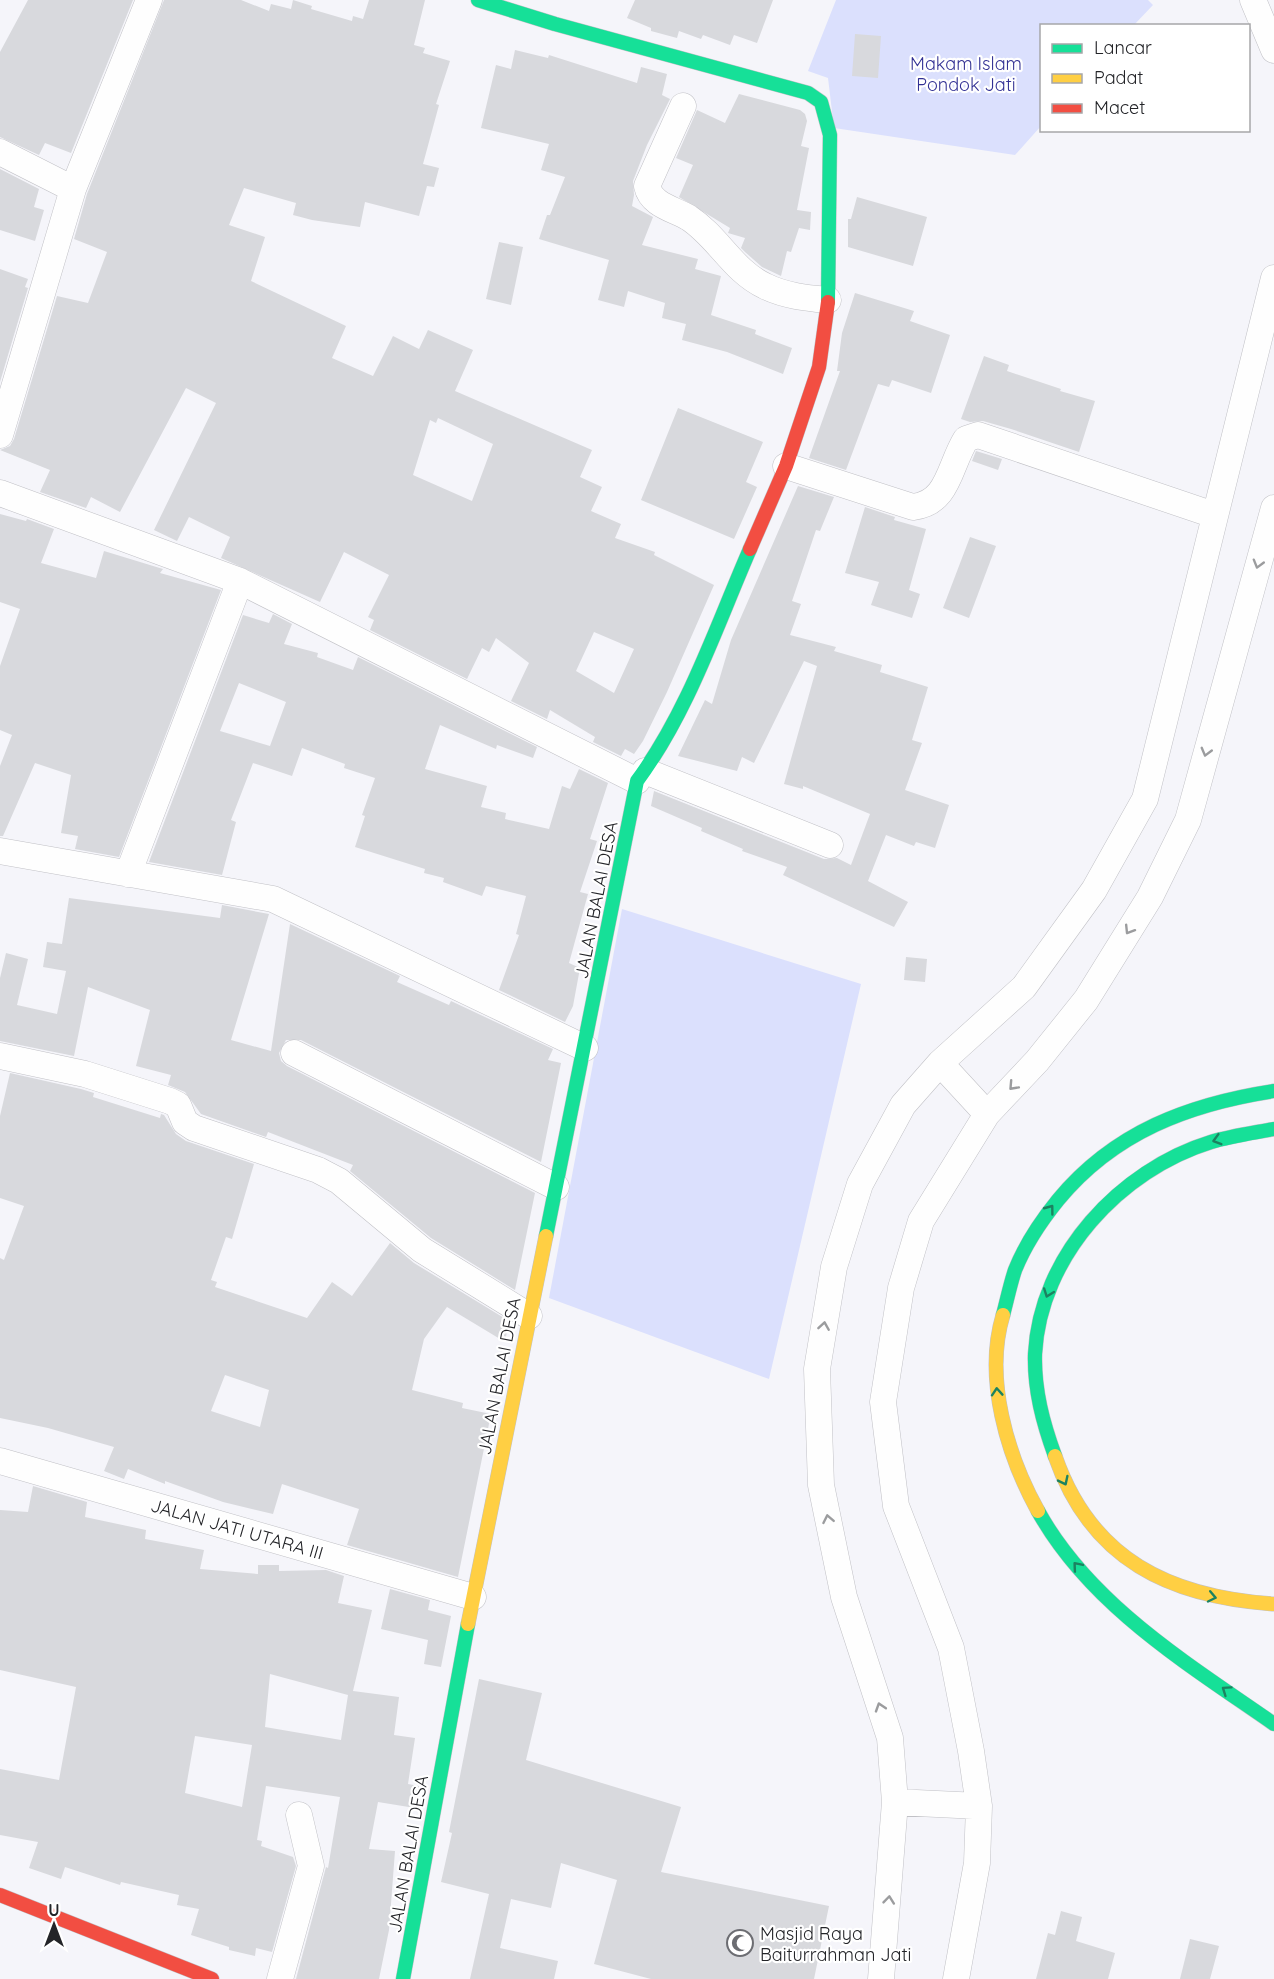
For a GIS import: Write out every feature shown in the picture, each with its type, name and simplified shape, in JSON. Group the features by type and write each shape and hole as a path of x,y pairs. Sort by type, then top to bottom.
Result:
{"main road":[{"path":"478,0 555,24 798,90 821,102 830,135 828,300 819,367 786,466 684,700 659,751 641,776"},
{"name":"JALAN BALAI DESA","path":"403,1979 473,1597 641,776"},
{"path":"1274,1091 1224,1099 1164,1119 1121,1141 1074,1181 1052,1205 1022,1253 1003,1309 996,1364 999,1412 1010,1453 1032,1503 1063,1550 1107,1598 1144,1629 1274,1724"},
{"path":"1274,1129 1240,1133 1180,1152 1154,1166 1105,1202 1069,1247 1054,1276 1039,1324 1035,1374 1041,1421 1057,1466 1080,1508 1103,1537 1144,1571 1167,1583 1214,1597 1274,1604"},
{"path":"0,1895 212,1979"}],"street":[{"path":"0,435 73,189 149,0"},
{"path":"1253,0 1274,50"},
{"path":"683,106 652,170 647,186 654,200 689,218 711,236 748,276 763,285 803,298 828,300"},
{"path":"0,152 73,189"},
{"path":"881,1979 895,1802 890,1738 844,1597 821,1485 817,1369 834,1267 860,1184 903,1105 940,1063 1024,987 1094,890 1146,799 1274,278"},
{"path":"786,466 913,507 926,506 939,498 966,439 978,435 1214,515"},
{"path":"0,493 240,581 641,776 830,844"},
{"path":"956,1979 977,1863 979,1806 972,1751 951,1648 896,1506 883,1402 901,1288 921,1221 987,1114 1037,1061 1086,1000 1150,897 1188,820 1274,508"},
{"path":"128,874 240,581"},
{"path":"0,851 273,899 585,1048"},
{"path":"294,1053 556,1187"},
{"path":"0,1056 85,1074 170,1101 178,1105 185,1122 194,1128 318,1170 339,1181 422,1250 529,1316"},
{"path":"940,1063 987,1114"},
{"name":"JALAN JATI UTARA III","path":"0,1461 473,1597"},
{"path":"895,1802 979,1806"},
{"path":"280,1979 311,1866 299,1815"}],"green space":[{"name":"Makam Islam Pondok Jati","path":"836,0 1148,0 1153,5 1135,24 1040,24 1040,127 1015,155 834,128 828,78 808,71"},
{"path":"622,909 861,984 769,1379 549,1298"}],"building":[{"path":"28,0 133,0 71,153 45,143 39,155 0,137 0,52"},
{"path":"164,0 241,0 269,11 271,4 291,9 293,0 312,6 311,9 352,21 353,16 363,19 369,0 425,0 414,45 425,48 423,53 450,61 436,104 439,105 423,164 439,168 434,187 427,186 419,216 365,202 360,227 312,220 293,215 296,203 244,188 229,225 265,237 251,281 346,326 332,358 373,376 393,336 419,349 428,330 473,350 455,391 592,450 580,477 602,487 591,511 621,524 615,538 655,552 654,555 714,585 667,692 643,741 634,754 625,749 621,756 593,742 595,737 550,710 547,719 511,701 529,663 496,638 489,652 482,648 467,679 370,630 374,620 368,617 389,575 344,552 320,602 221,558 230,537 189,517 177,541 154,530 216,403 186,388 120,512 91,497 86,508 40,492 50,470 0,450 10,446 14,439 57,296 88,303 107,252 74,239 87,194","holes":["438,418 493,444 472,501 413,475 430,420 436,423","594,632 634,649 614,693 576,671"]},
{"path":"635,0 773,0 757,43 734,35 730,45 703,35 701,39 679,31 677,38 651,31 651,28 627,18"},
{"path":"855,34 881,36 878,78 852,76"},
{"path":"515,50 548,58 549,55 637,83 641,67 667,74 662,95 670,99 647,145 633,181 632,206 653,217 642,245 698,259 695,269 721,276 711,315 756,330 755,334 792,348 783,374 727,352 682,340 686,324 662,318 665,303 628,291 624,307 598,300 609,260 539,239 547,215 550,215 565,177 541,170 549,144 481,128 496,65 511,69"},
{"path":"739,94 800,110 805,114 807,121 801,146 809,148 797,210 811,212 810,230 799,228 791,252 787,251 781,276 762,267 741,248 745,238 728,233 730,228 679,197 693,165 676,158 697,110 725,123"},
{"path":"0,169 39,189 34,207 44,210 35,241 0,230"},
{"path":"857,197 927,217 913,266 848,247 848,219 851,219"},
{"path":"499,242 523,247 511,305 486,299"},
{"path":"0,269 28,279 25,287 28,288 0,382"},
{"path":"855,293 914,311 910,321 950,335 931,393 892,380 889,387 878,384 846,470 809,458 840,371 837,371 842,333"},
{"path":"984,356 1009,365 1007,371 1061,389 1060,391 1095,401 1079,452 983,421 970,422 961,419"},
{"path":"678,408 763,442 746,482 757,487 734,539 641,500"},
{"path":"976,451 1002,459 998,470 972,461"},
{"path":"798,486 834,497 820,531 816,530 792,601 801,604 790,635 836,647 834,651 882,665 880,672 928,687 912,740 922,743 905,790 949,805 935,848 916,842 914,846 886,835 868,881 908,902 894,927 783,875 787,867 742,851 743,849 701,831 702,828 651,806 654,791 824,859 837,858 851,865 870,814 803,786 803,789 784,784 817,666 804,661 754,763 742,757 737,771 678,756 705,700 712,704 731,640"},
{"path":"865,507 895,517 894,520 926,529 909,590 920,594 912,618 871,605 879,582 845,573"},
{"path":"0,514 26,521 27,519 54,529 41,563 96,578 104,551 163,569 160,573 221,590 119,857 75,849 78,836 61,833 71,775 35,763 3,836 0,836 0,766 12,735 0,730 0,666 20,609 0,602"},
{"path":"970,537 996,546 969,618 943,608"},
{"path":"273,614 292,624 284,644 318,653 317,657 353,670 358,657 537,747 533,758 497,745 496,749 440,725 425,769 487,786 481,807 506,813 505,819 549,829 562,786 570,789 579,769 608,783 590,839 597,841 580,892 588,894 569,963 580,968 573,1006 565,1022 499,990 519,935 516,934 526,896 486,886 482,896 443,882 444,878 424,873 425,869 355,847 365,816 362,815 375,778 344,768 345,764 302,748 292,776 253,763 231,820 236,822 222,875 149,862 243,615 269,623","holes":["239,683 286,702 270,746 220,731"]},
{"path":"69,898 220,918 222,905 269,914 231,1040 271,1051 290,924 400,976 397,982 449,1005 451,1001 553,1049 548,1060 561,1063 541,1162 301,1040 286,1040 279,1053 281,1061 287,1066 535,1193 515,1290 431,1238 350,1171 353,1165 268,1132 266,1137 201,1114 185,1092 168,1085 171,1075 136,1066 150,1010 88,987 74,1056 0,1041 0,978 6,953 28,959 17,1005 57,1014 66,971 43,967 47,942 62,944"},
{"path":"906,957 927,959 925,982 904,980"},
{"path":"10,1073 81,1089 94,1093 93,1097 160,1118 161,1114 164,1115 176,1134 186,1141 254,1164 232,1239 226,1237 211,1280 217,1282 215,1287 307,1318 332,1282 352,1296 390,1243 414,1263 509,1321 505,1342 447,1307 424,1339 412,1390 463,1403 462,1408 491,1414 458,1577 347,1545 359,1509 282,1484 273,1514 223,1502 165,1481 165,1484 128,1469 124,1479 104,1471 114,1447 48,1428 0,1418 0,1258 4,1260 24,1206 0,1198 0,1116","holes":["225,1375 269,1390 260,1427 211,1411"]},
{"path":"33,1486 87,1502 85,1517 146,1530 145,1539 204,1550 200,1569 258,1574 258,1565 279,1565 279,1571 326,1570 344,1576 338,1603 372,1610 353,1691 399,1697 394,1735 415,1738 408,1784 419,1786 415,1808 378,1802 369,1849 395,1851 389,1930 379,1979 296,1979 326,1867 328,1868 340,1797 266,1786 257,1840 262,1841 261,1846 293,1857 296,1866 272,1952 256,1948 255,1956 229,1950 229,1947 191,1935 199,1909 177,1905 179,1895 121,1882 120,1885 65,1867 61,1879 29,1868 38,1842 0,1835 0,1769 59,1780 76,1687 0,1670 0,1510 28,1512","holes":["270,1674 348,1695 341,1740 265,1727","195,1736 252,1745 242,1807 185,1793"]},
{"path":"390,1589 430,1600 428,1610 451,1616 441,1667 424,1664 428,1640 381,1629"},
{"path":"479,1679 542,1693 526,1760 681,1807 661,1872 829,1906 814,1979 651,1979 594,1964 617,1880 561,1863 551,1908 511,1899 500,1948 558,1961 554,1979 470,1979 489,1894 441,1882"},
{"path":"1061,1911 1082,1917 1076,1941 1115,1953 1108,1979 1036,1979 1048,1933 1055,1935"},
{"path":"1190,1939 1219,1946 1210,1979 1180,1979"}],"traffic: fast":[{"path":"478,0 555,24 808,93 821,102 830,135 828,302"},
{"path":"546,1236 637,781 671,727 686,698 750,549"},
{"path":"1003,1315 1015,1270 1034,1234 1058,1200 1103,1156 1155,1125 1183,1113 1212,1104 1274,1091"},
{"path":"1055,1456 1040,1406 1035,1354 1040,1318 1052,1283 1069,1251 1091,1222 1117,1196 1146,1173 1178,1155 1211,1142 1274,1129"},
{"path":"1038,1511 1060,1545 1085,1576 1113,1604 1175,1655 1274,1724"},
{"path":"403,1979 468,1624"}],"traffic: slow":[{"path":"468,1624 546,1236"},
{"path":"1003,1315 996,1364 1002,1416 1017,1466 1038,1511"},
{"path":"1055,1456 1070,1492 1090,1522 1113,1547 1139,1566 1168,1582 1201,1593 1274,1604"}],"traffic: jam":[{"path":"750,549 786,466 819,367 828,302"},
{"path":"0,1895 212,1979"}],"place":[{"name":"Masjid Raya Baiturrahman Jati","path":"740,1943"}]}
